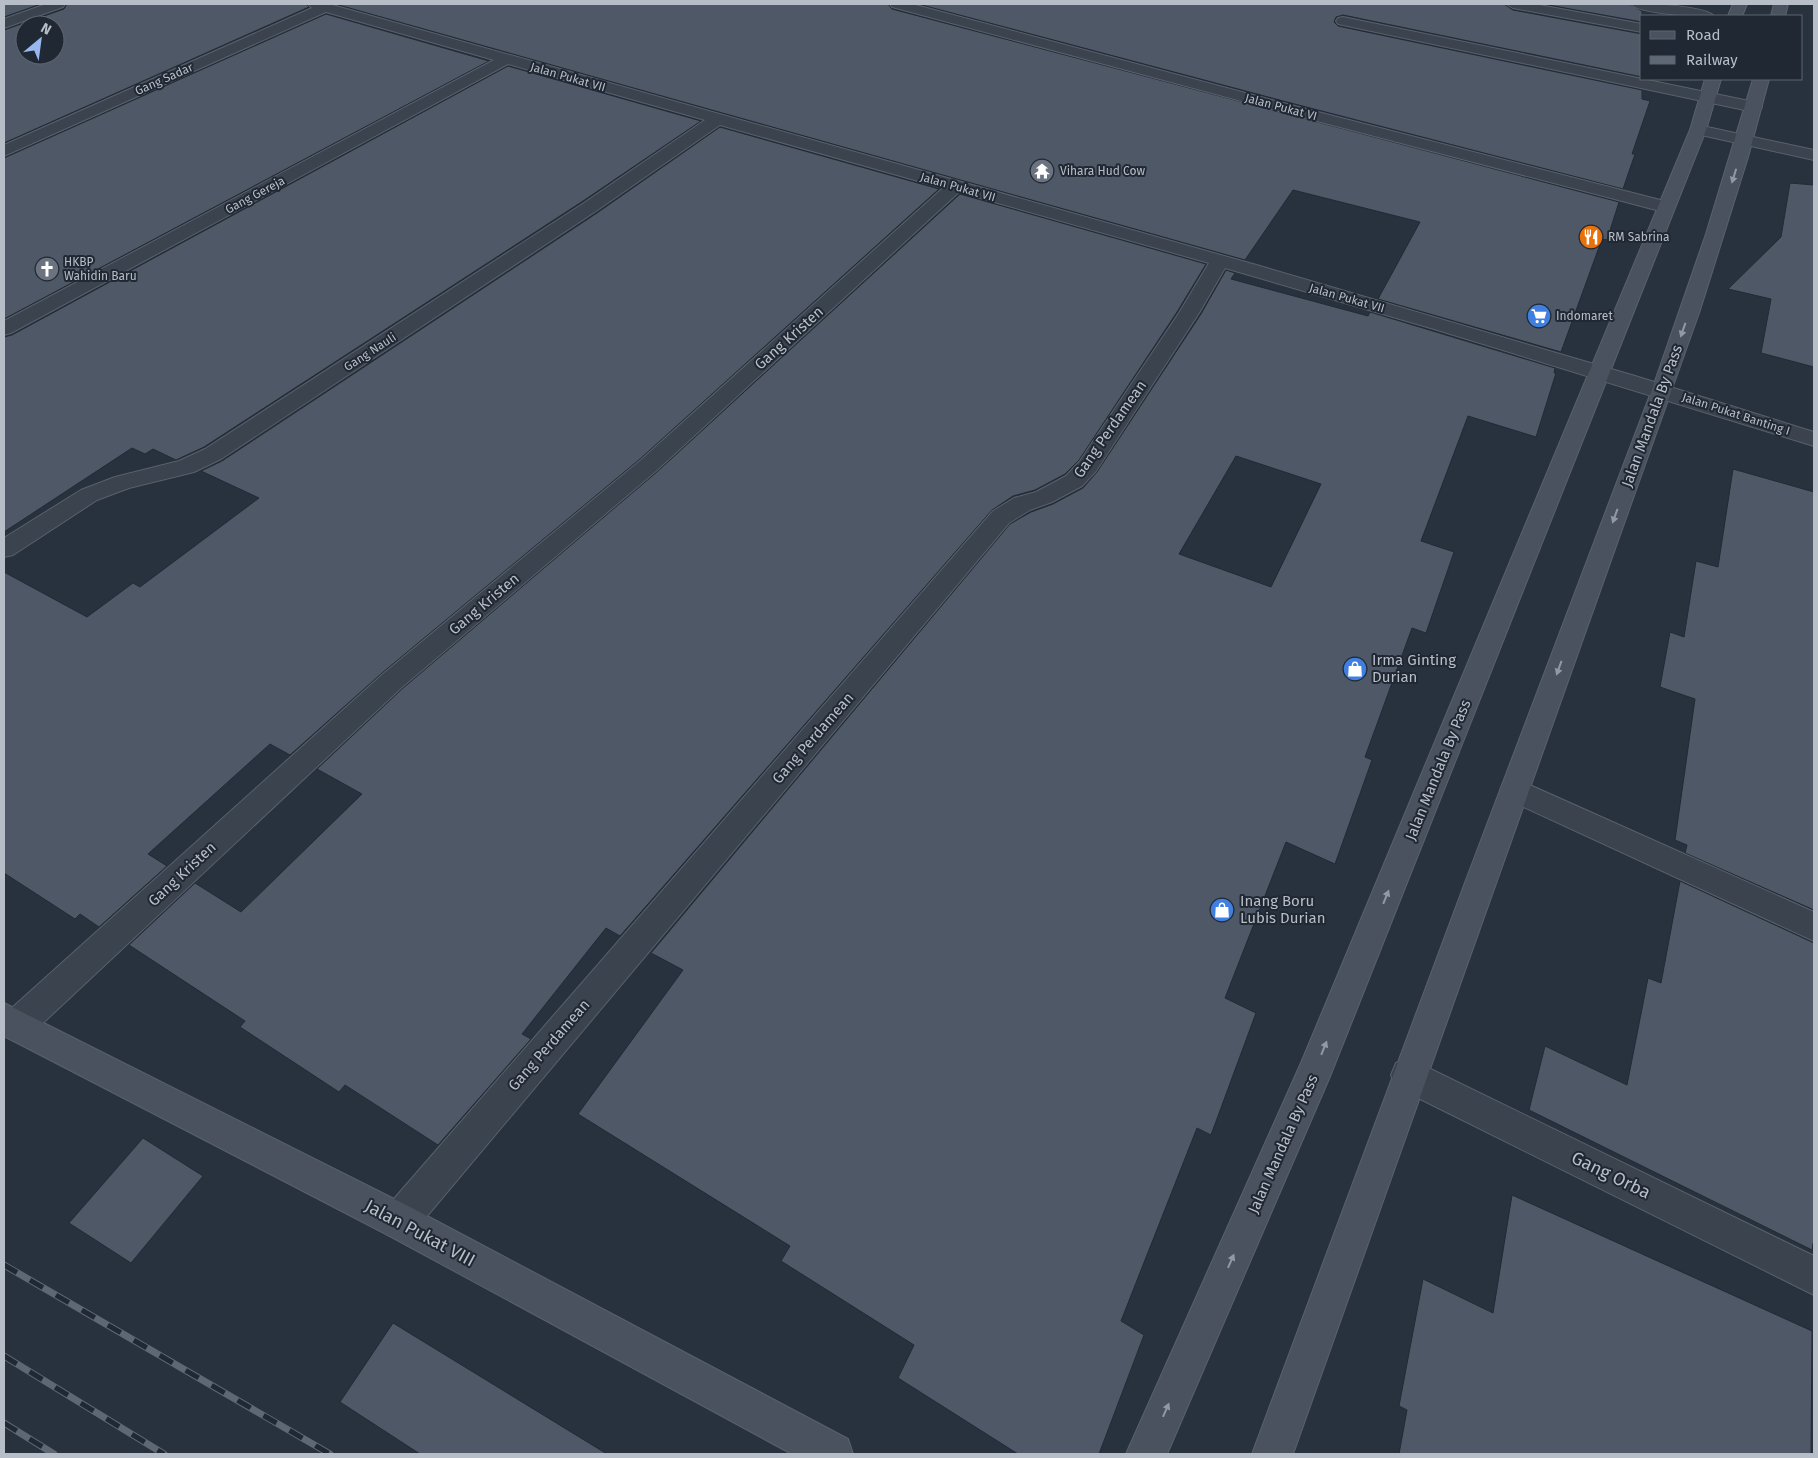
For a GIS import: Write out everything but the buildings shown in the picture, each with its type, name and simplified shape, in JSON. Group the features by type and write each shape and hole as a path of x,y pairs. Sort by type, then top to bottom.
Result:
{"street":[{"path":"4,24 58,4"},
{"name":"Jalan Pukat VI","path":"898,4 1281,107 1666,207"},
{"path":"1513,4 1640,28"},
{"path":"1638,4 1701,15"},
{"name":"Jalan Pukat VII","path":"320,5 507,60 1219,260 1601,372"},
{"name":"Gang Sadar","path":"4,151 320,5"},
{"path":"1343,21 1640,75"},
{"name":"Gang Gereja","path":"4,329 507,60"},
{"path":"1666,80 1710,88 1754,107"},
{"name":"Jalan Mandala By Pass","path":"1272,1454 1408,1075 1662,390 1720,221 1745,141 1761,80"},
{"name":"Jalan Mandala By Pass","path":"1146,1454 1314,1074 1601,372 1698,130 1710,88"},
{"name":"Gang Nauli","path":"4,549 89,495 123,482 186,467 213,454 590,208 718,119"},
{"path":"1698,130 1814,154"},
{"name":"Gang Kristen","path":"10,1022 392,681 648,465 955,186"},
{"name":"Gang Perdamean","path":"399,1221 1001,517 1022,504 1044,497 1074,481 1088,466 1189,313 1219,260"},
{"name":"Jalan Pukat Banting I","path":"1601,372 1814,439"},
{"path":"1514,790 1814,928"},
{"name":"Jalan Pukat VIII","path":"10,1022 399,1221 833,1454"},
{"name":"Gang Orba","path":"1408,1075 1814,1276"}],"railway":[{"path":"4,1265 330,1454"},
{"path":"4,1356 164,1454"},
{"path":"4,1423 54,1454"}],"place":[{"name":"Vihara Hud Cow","path":"1042,171"},
{"name":"RM Sabrina","path":"1591,237"},
{"name":"HKBP Wahidin Baru","path":"47,269"},
{"name":"Indomaret","path":"1539,316"},
{"name":"Irma Ginting Durian","path":"1355,669"},
{"name":"Inang Boru Lubis Durian","path":"1222,910"}]}
